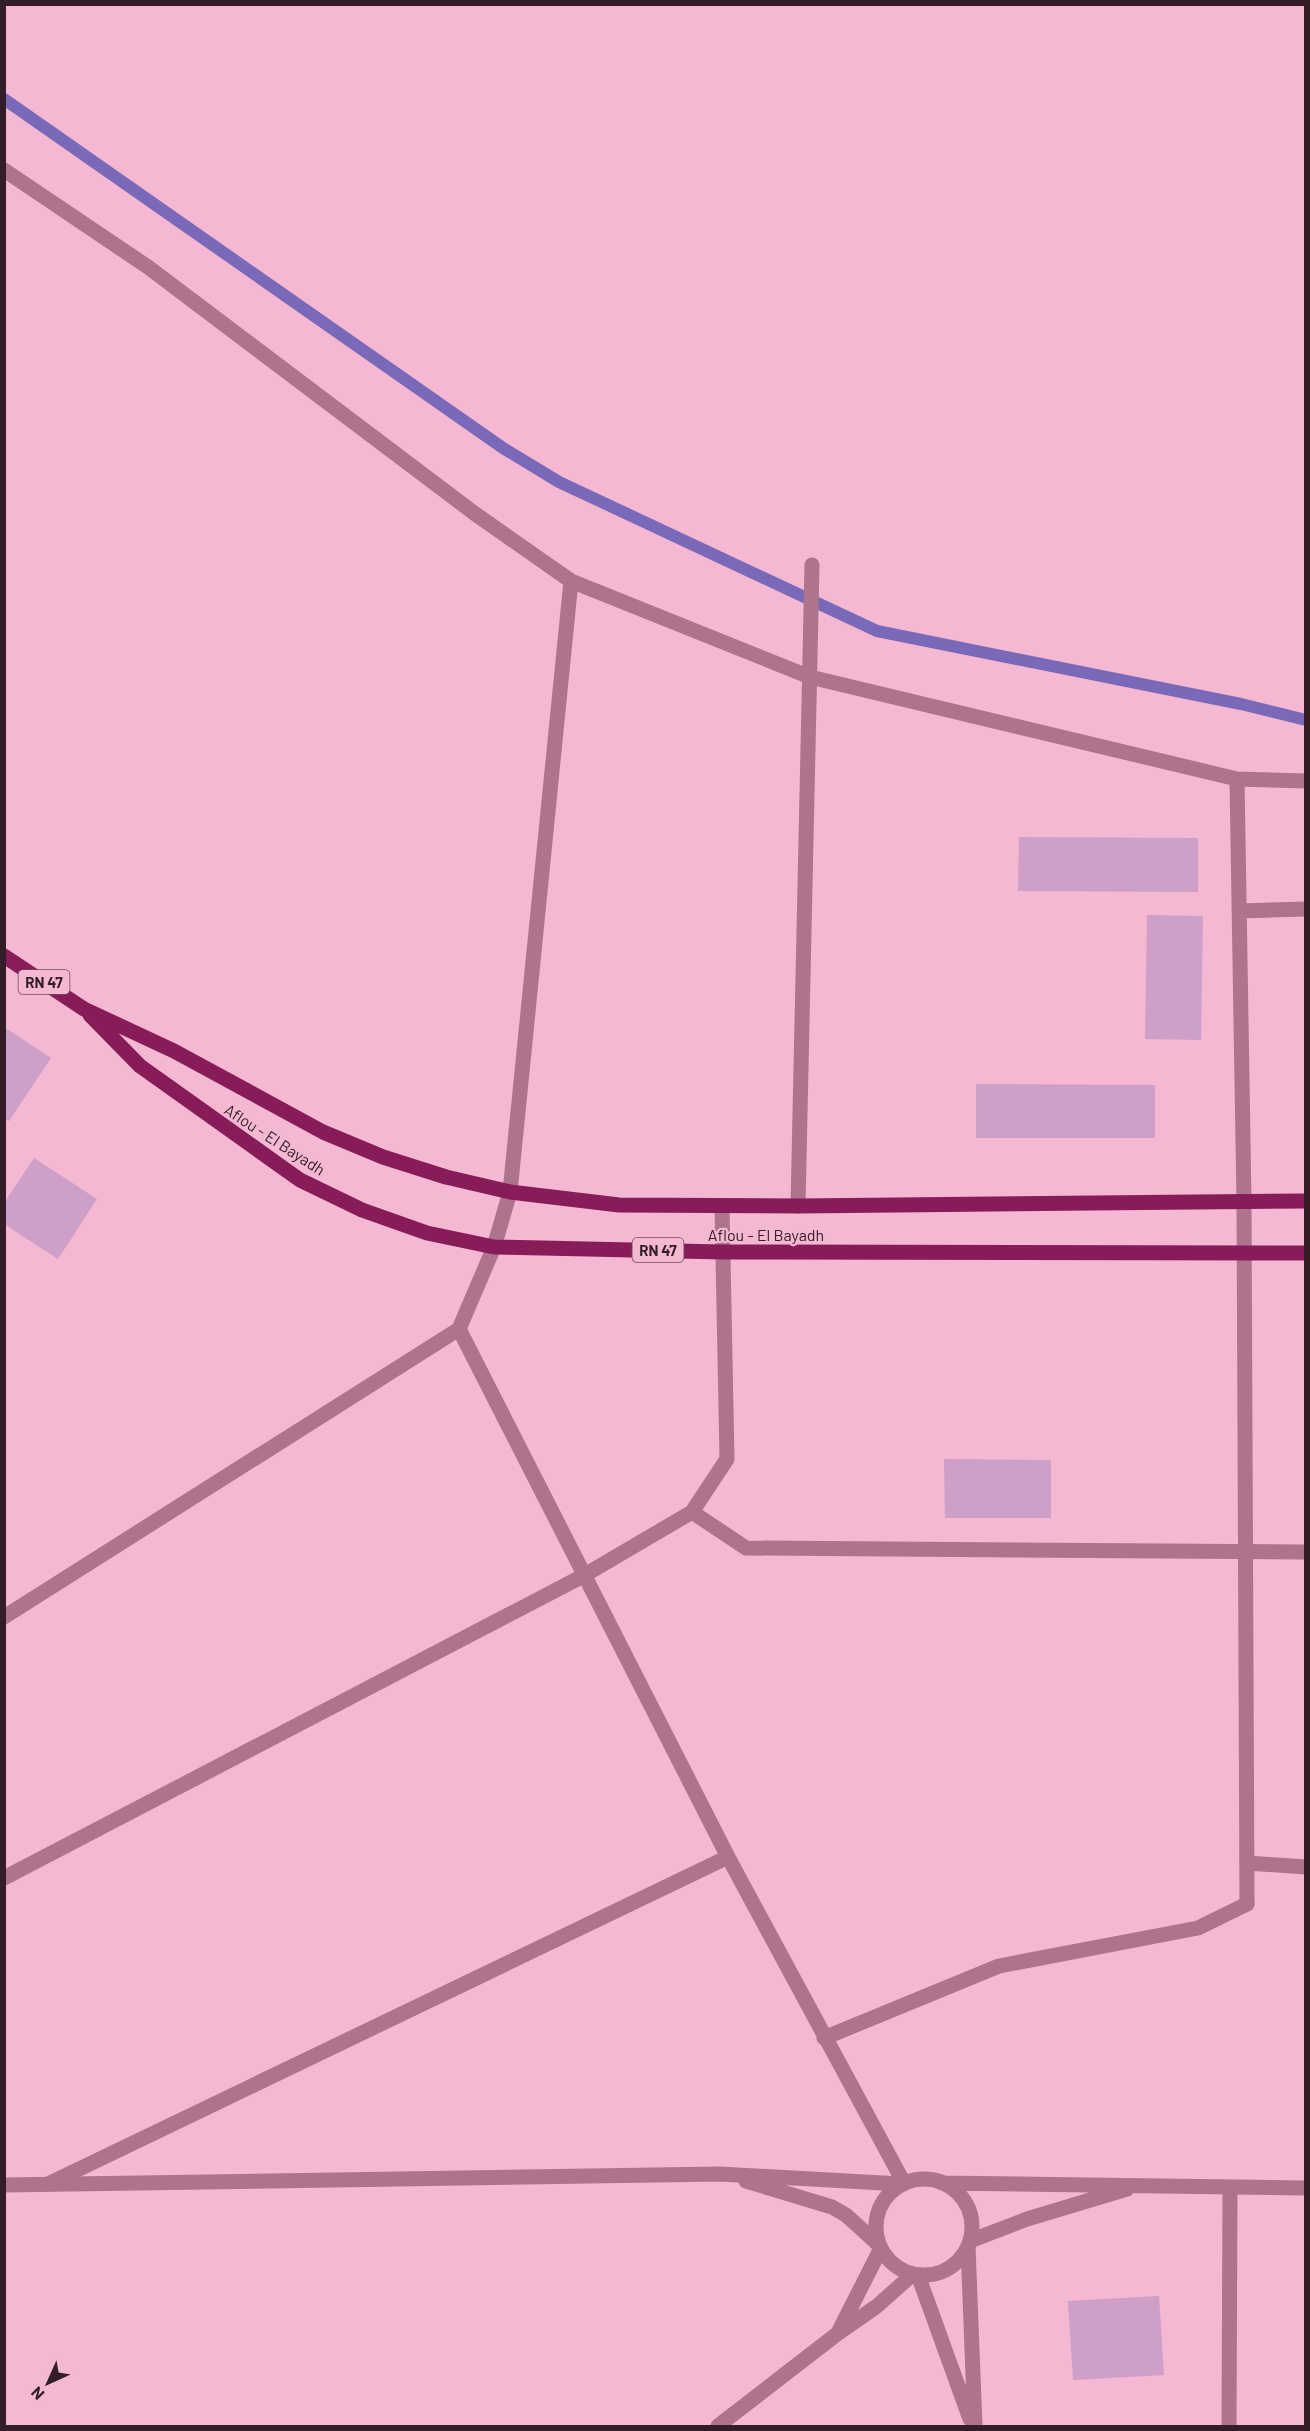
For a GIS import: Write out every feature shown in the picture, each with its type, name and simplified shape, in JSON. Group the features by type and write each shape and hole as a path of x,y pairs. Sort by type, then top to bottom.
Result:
{"main road":[{"name":"Aflou - El Bayadh","path":"4,956 84,1009 174,1050 322,1132 383,1157 446,1177 510,1192 619,1205 798,1206 1305,1201"},
{"name":"Aflou - El Bayadh","path":"84,1009 140,1066 300,1180 362,1210 427,1233 494,1247 723,1252 1305,1253"}],"street":[{"path":"4,170 148,267 474,513 571,581 810,677 1237,779 1305,781"},
{"path":"798,1206 812,565"},
{"path":"4,1617 459,1329 494,1247 510,1192 571,581"},
{"path":"824,2038 999,1966 1198,1928 1247,1904 1245,1201 1237,779"},
{"path":"1239,911 1305,909"},
{"path":"4,1878 583,1576 692,1512 727,1459 722,1206"},
{"path":"459,1329 728,1857 902,2184"},
{"path":"692,1512 746,1548 1305,1552"},
{"path":"48,2184 728,1857"},
{"path":"1247,1863 1305,1867"},
{"path":"720,2174 832,2207 846,2215 880,2247 889,2260 916,2274 974,2427"},
{"path":"4,2184 720,2174 902,2184 922,2179 942,2183 1305,2188"},
{"path":"942,2183 954,2190 967,2206 972,2227 969,2244 974,2427"},
{"path":"837,2334 880,2247 877,2218 886,2199 902,2184"},
{"path":"718,2427 916,2274 942,2271 953,2265 969,2244 1027,2219 1144,2184"},
{"path":"1229,2427 1230,2188"}],"building":[{"path":"1019,837 1198,838 1198,892 1018,891"},
{"path":"1147,915 1203,916 1201,1040 1145,1039"},
{"path":"4,1027 51,1058 9,1121 4,1118"},
{"path":"976,1084 1155,1085 1155,1138 976,1138"},
{"path":"34,1158 97,1199 58,1259 4,1224 4,1203"},
{"path":"944,1459 1051,1460 1051,1518 945,1518"},
{"path":"1159,2296 1164,2375 1073,2380 1068,2301"}],"waterway":[{"path":"4,99 503,448 559,482 877,631 1241,704 1306,720"}]}
